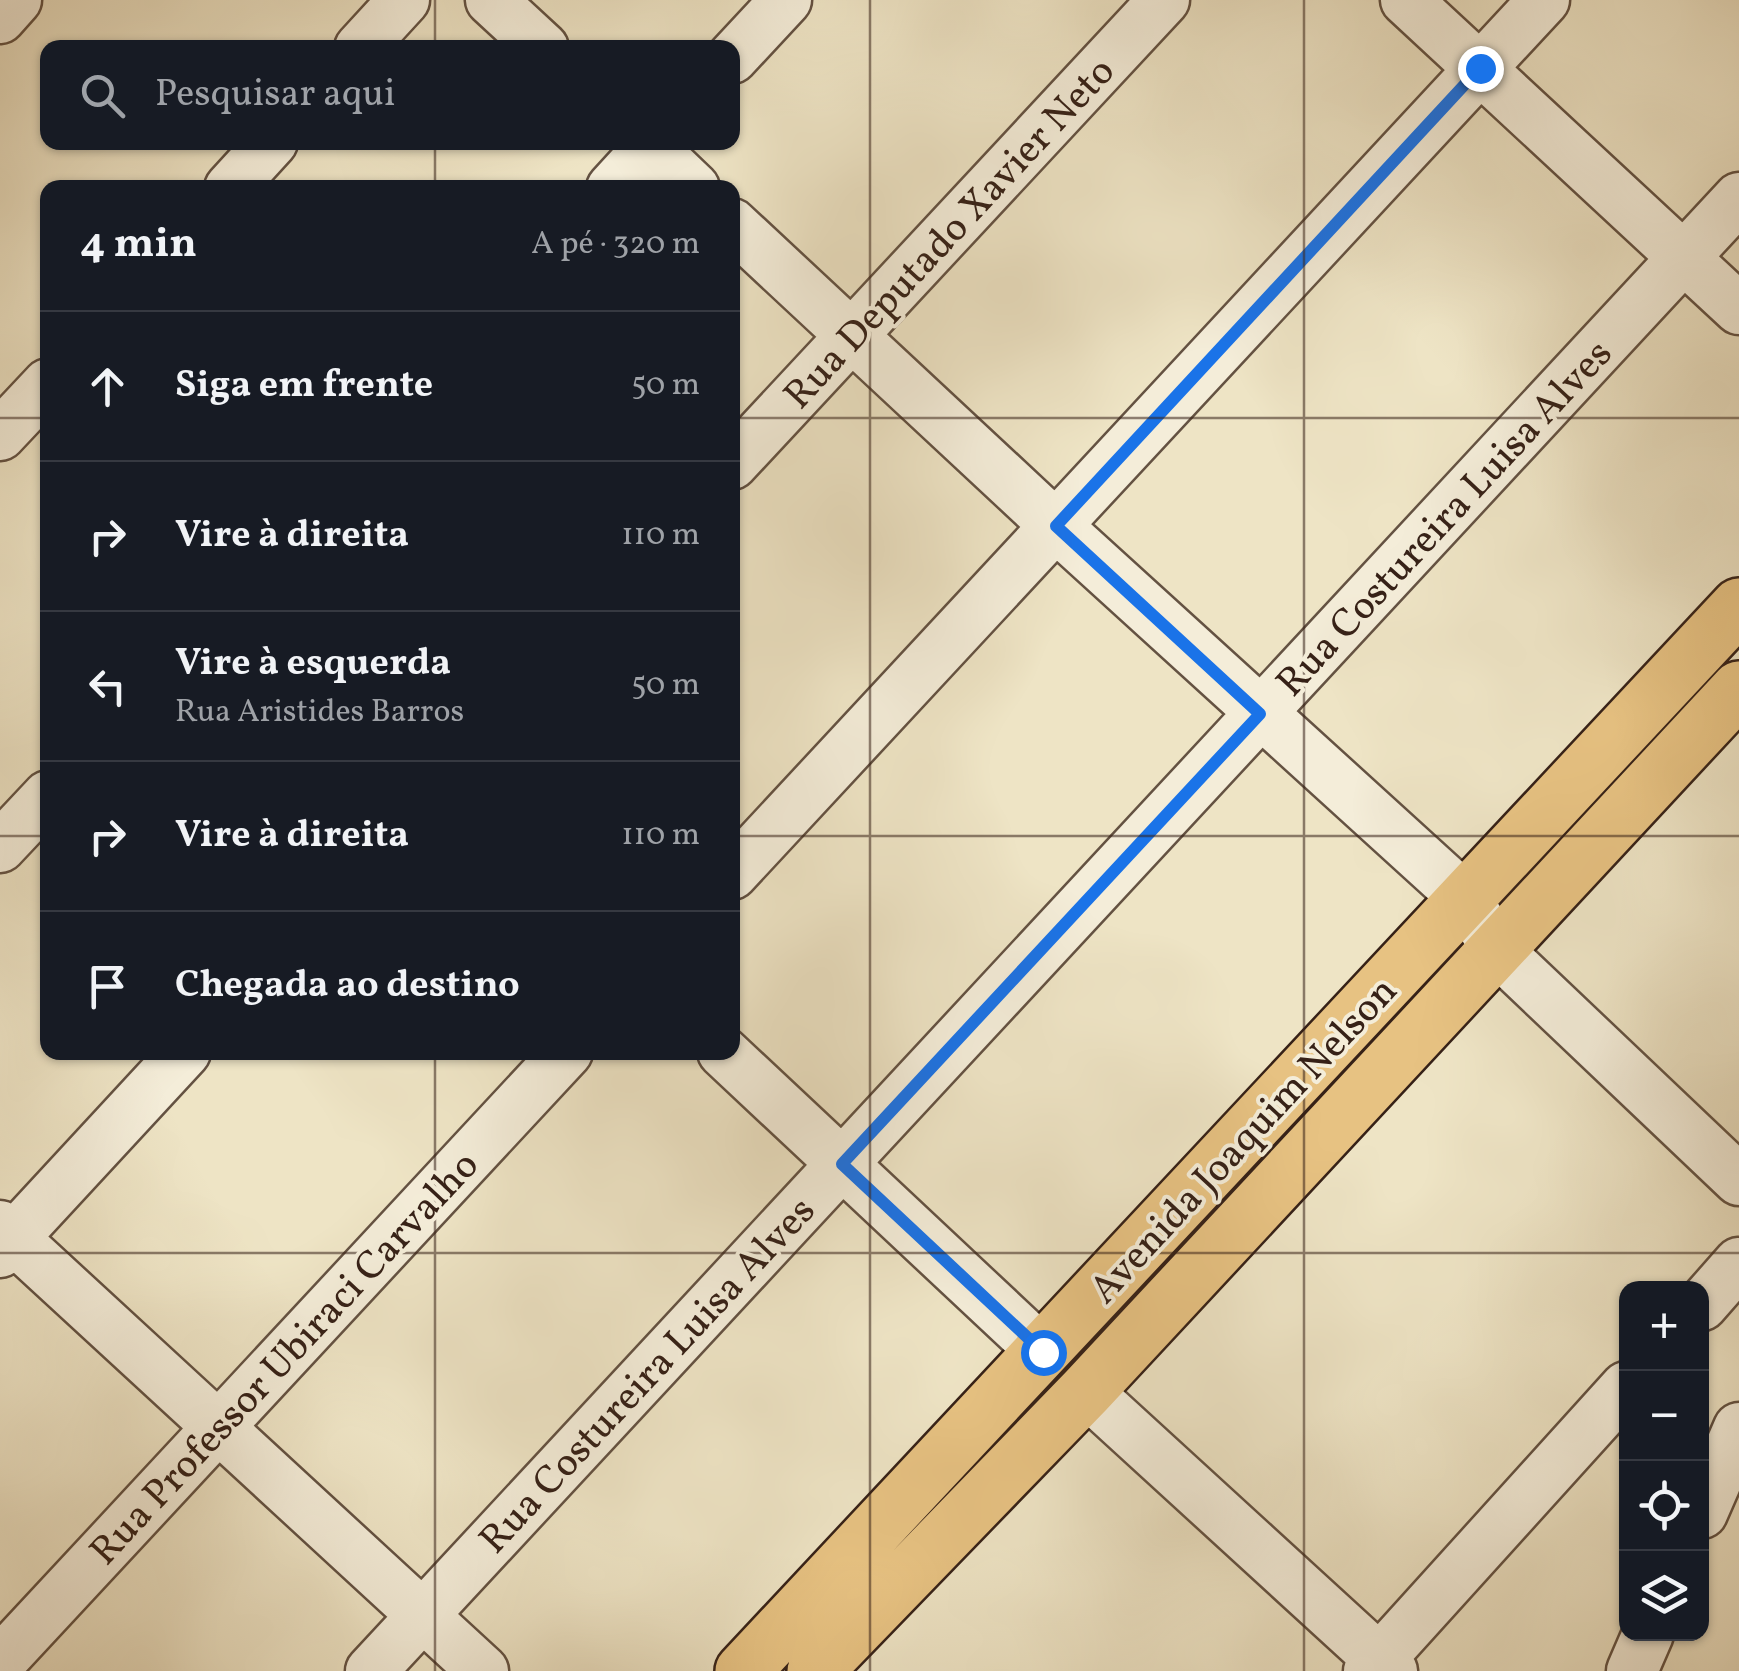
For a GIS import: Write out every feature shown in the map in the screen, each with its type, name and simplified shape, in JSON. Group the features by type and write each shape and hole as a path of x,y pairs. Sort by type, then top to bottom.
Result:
{"main road":[{"name":"Avenida Joaquim Nelson","path":"743,1671 1739,606"},
{"name":"Avenida Joaquim Nelson","path":"815,1671 1086,1391 1739,689"}],"street":[{"path":"0,18 16,0"},
{"path":"367,40 404,0"},
{"path":"491,0 534,40"},
{"path":"740,49 786,0"},
{"name":"Rua Deputado Xavier Neto","path":"740,455 1164,0"},
{"path":"1406,0 1739,309"},
{"path":"740,865 1544,0"},
{"path":"237,180 265,150"},
{"path":"619,180 645,150"},
{"path":"656,150 686,180"},
{"name":"Rua Costureira Luisa Alves","path":"370,1671 1739,198"},
{"path":"740,231 1260,714 1466,899 1498,951 1739,1180"},
{"path":"0,847 40,804"},
{"path":"177,1060 4,1239 483,1671"},
{"name":"Rua Professor Ubiraci Carvalho","path":"0,1662 559,1060"},
{"path":"731,1060 1043,1352"},
{"path":"1709,1297 1739,1264"},
{"path":"1086,1391 1380,1667 1619,1396"},
{"path":"1709,1497 1739,1428"},
{"path":"1632,1671 1645,1641"}],"route":[{"path":"1043,1352 842,1164 1260,714 1056,526 1480,68"}]}
